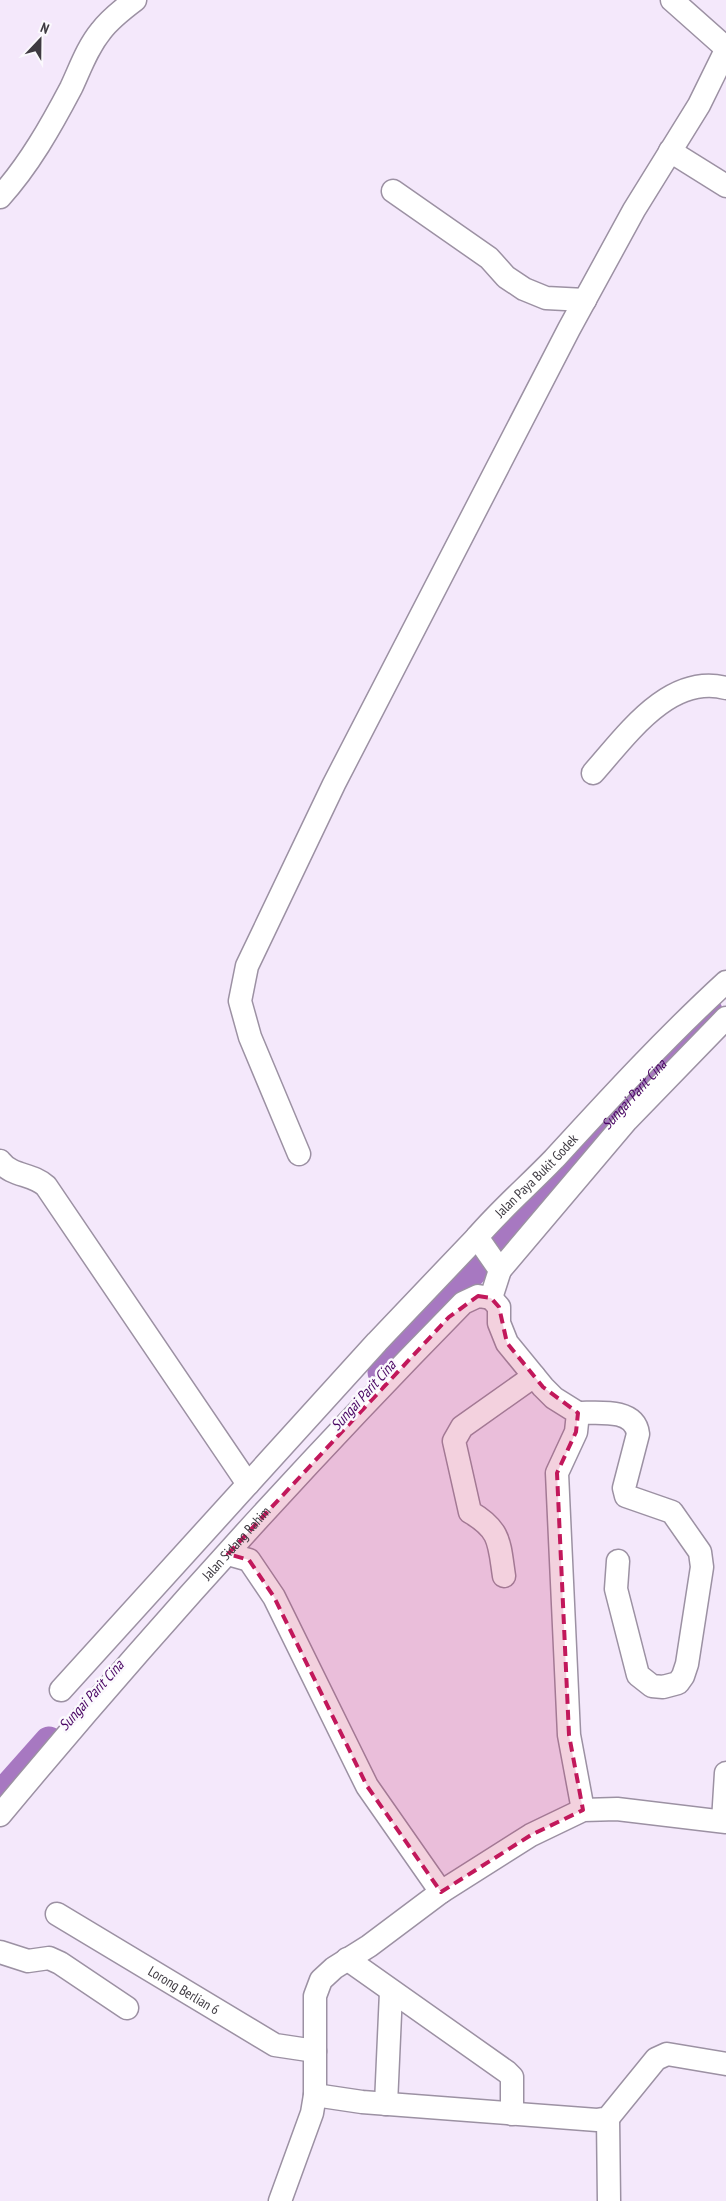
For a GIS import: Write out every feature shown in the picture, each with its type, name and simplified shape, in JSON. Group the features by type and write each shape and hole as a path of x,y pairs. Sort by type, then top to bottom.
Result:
{"street":[{"path":"0,197 14,182 42,140 63,103 90,47 102,29 135,0"},
{"path":"299,1154 250,1037 240,1001 247,966 334,784 585,300 634,210 699,105 726,49 672,0"},
{"path":"670,151 726,186"},
{"path":"393,191 489,258 506,277 524,289 546,298 585,300"},
{"path":"593,773 632,730 658,705 679,692 700,686 726,688"},
{"name":"Jalan Paya Bukit Godek","path":"61,1690 377,1342 479,1240 501,1210 541,1172 680,1024 726,982"},
{"path":"495,1282 627,1120 726,1018"},
{"path":"0,1162 5,1168 38,1179 46,1186 248,1484"},
{"path":"479,1240 495,1282 499,1307 499,1323 507,1343 554,1398 578,1413 608,1413 633,1420 637,1426 638,1434 624,1488 626,1496 672,1512 700,1552 702,1567 688,1664 684,1676 678,1683 664,1687 652,1686 638,1676 616,1589 618,1561"},
{"name":"Jalan Sidang Rahim","path":"0,1815 91,1705 296,1478 463,1303 478,1296 495,1282"},
{"path":"504,1576 498,1536 486,1521 470,1512 454,1441 462,1427 534,1376"},
{"path":"578,1413 576,1432 557,1473 569,1735 584,1810"},
{"path":"228,1554 249,1560 274,1597 367,1786 441,1892"},
{"path":"280,2201 312,2113 315,2095 315,1996 321,1980 334,1968 441,1892 531,1835 584,1810 617,1809 724,1822 726,1773"},
{"name":"Lorong Berlian 6","path":"57,1914 275,2045 315,2051"},
{"path":"0,1952 28,1962 49,1958 60,1962 126,2008"},
{"path":"347,1959 391,1992 507,2072 512,2077 512,2114"},
{"path":"386,2104 391,1992"},
{"path":"609,2201 608,2118 656,2059 667,2054 726,2064"},
{"path":"315,2095 386,2104 512,2114 597,2120 608,2118"}],"highlighted area":[{"path":"478,1296 491,1298 499,1307 507,1343 543,1387 578,1413 576,1432 557,1473 569,1735 583,1810 531,1835 441,1892 367,1786 274,1597 249,1560 228,1554 449,1317"}],"waterway":[{"name":"Sungai Parit Cina","path":"382,1372 708,1011"},
{"name":"Sungai Parit Cina","path":"0,1796 49,1741"}]}
